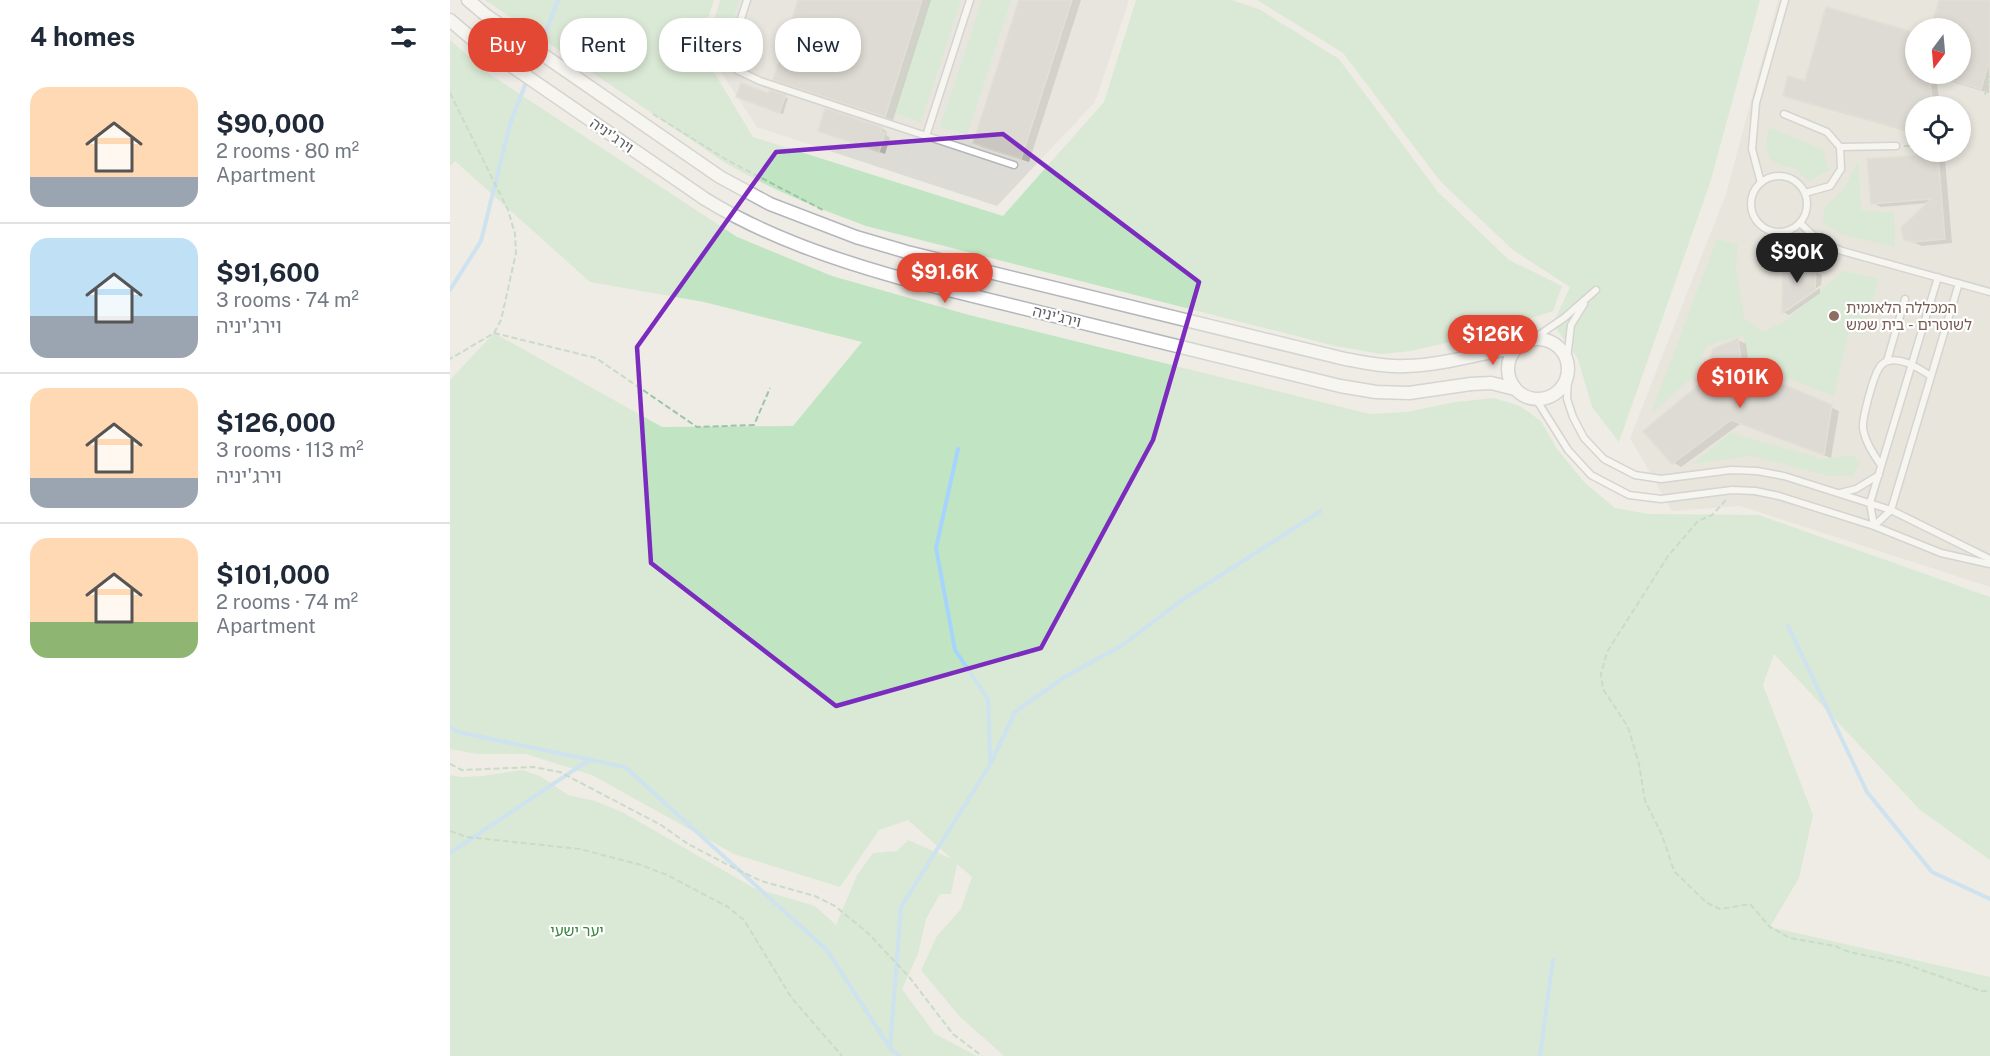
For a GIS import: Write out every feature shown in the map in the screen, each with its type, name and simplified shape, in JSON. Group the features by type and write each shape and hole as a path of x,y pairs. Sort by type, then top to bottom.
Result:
{"street":[{"name":"וירג'יניה","path":"468,0 487,16 720,177 770,204 856,237 907,252 1345,359 1378,365 1407,366 1518,347"},
{"name":"וירג'יניה","path":"450,20 471,38 705,200 730,215 759,228 847,263 1340,386 1376,392 1409,393 1491,383 1515,388"},
{"path":"1533,339 1551,341 1558,346 1567,359 1568,375 1560,390 1545,399 1536,399 1521,394 1515,388 1508,372 1508,363 1518,347 1533,339"}],"lane":[{"path":"747,0 731,50 737,70 760,81 1014,165"},
{"path":"926,136 970,0"},
{"path":"1761,183 1752,149 1756,103 1785,0"},
{"path":"1784,114 1827,132 1840,147 1841,169 1830,186 1805,193"},
{"path":"1840,147 1896,146"},
{"path":"1782,176 1792,179 1805,193 1808,206 1805,215 1800,223 1786,231 1777,232 1767,229 1759,223 1752,210 1755,191 1769,178 1782,176"},
{"path":"1800,223 1820,242 1842,251 1990,292"},
{"path":"1874,526 1870,503 1938,278"},
{"path":"1874,526 1891,510 1959,283"},
{"path":"1533,339 1564,318 1596,290"},
{"path":"1567,359 1571,325 1588,298"},
{"path":"1887,362 1905,299"},
{"path":"1881,465 1870,448 1863,428 1878,368 1887,362 1898,361 1912,365 1931,376"},
{"path":"1568,375 1567,399 1584,438 1604,459 1635,475 1661,478 1731,470 1757,471 1784,476 1891,510 1990,558"},
{"path":"1536,399 1568,450 1591,475 1629,495 1661,499 1732,490 1755,491 1779,496 1874,526 1941,553 1990,564"},
{"path":"1839,494 1856,489 1879,476"}],"path":[{"path":"1985,95 1990,76"},
{"path":"450,93 508,210 515,234 516,252 504,309 494,333 450,359"},
{"path":"647,110 727,160 832,214"},
{"path":"494,333 596,358 697,427 754,426 770,388"},
{"path":"1732,490 1723,505 1712,515 1698,521 1668,556 1607,652 1601,674 1603,689 1628,727 1639,764 1645,801 1662,835 1674,872 1707,903 1720,909 1750,904 1770,927 1790,938 1835,946 1849,952 1902,963 1981,991 1990,991"},
{"path":"450,764 462,770 533,767 560,772 661,825 688,844 736,869 761,881 815,896 835,906 869,934 910,978 953,1034 982,1056"},
{"path":"450,831 467,837 580,849 641,865 667,875 728,907 744,920 790,997 842,1056"}],"highlighted area":[{"path":"1003,134 1199,282 1153,440 1041,648 836,706 651,563 637,347 776,152"}],"shaded area":[{"path":"720,0 1129,0 1095,102 997,206 757,127 721,72 763,72 763,18 714,18"},
{"name":"המכללה הלאומית לשוטרים - בית שמש","path":"1778,0 1990,0 1990,587 1740,506 1672,511 1630,438 1726,194"}],"green space":[{"path":"485,0 714,0 708,18 659,18 659,72 714,72 753,137 1003,216 1104,102 1136,0 1231,0 1259,9 1339,59 1438,192 1509,260 1562,286 1553,311 1476,336 1411,351 1381,354 1335,346 866,226 830,212 759,181 724,162 591,72 647,72 647,18 560,18 560,51 548,43 548,18 512,18"},
{"path":"721,0 739,0 733,18 715,18"},
{"path":"930,0 961,0 921,122 894,113"},
{"path":"982,0 1011,0 967,135 940,127"},
{"path":"1257,0 1760,0 1710,183 1619,442 1592,407 1578,359 1553,324 1570,287 1513,250 1440,181 1343,53"},
{"name":"יער ישעי","path":"450,40 468,56 468,72 487,72 737,237 832,276 969,315 1370,414 1407,412 1455,402 1494,398 1520,406 1541,421 1557,449 1585,483 1615,508 1649,514 1759,515 1990,597 1990,860 1920,810 1774,654 1763,685 1813,815 1799,878 1770,927 1990,977 1990,1056 1004,1056 960,1017 921,970 937,936 961,909 972,877 957,864 951,894 940,894 926,919 918,954 902,989 935,1034 977,1056 450,1056 450,775 482,776 522,770 540,776 568,795 595,801 624,813 754,888 815,906 836,925 857,875 873,853 897,851 908,840 952,859 908,820 879,830 840,887 734,854 592,775 526,754 477,754 450,749 450,380 494,333 662,427 793,426 862,342 704,302 590,282 455,161 450,166"},
{"path":"1769,128 1822,149 1829,170 1808,181 1795,168 1782,166 1770,159 1766,144"},
{"path":"1858,161 1861,210 1894,213 1895,247 1841,234 1823,223 1825,207 1844,189"},
{"path":"1717,239 1738,245 1736,268 1744,318 1763,332 1786,321 1843,271 1879,279 1862,335 1849,331 1834,396 1749,364 1743,335 1706,346 1695,375 1651,413"},
{"path":"1731,433 1823,459 1852,455 1860,462 1853,476 1830,476 1751,456 1692,464"}],"building":[{"path":"798,0 922,0 885,117 773,80 776,72 861,72 861,18 792,18"},
{"path":"1019,0 1072,0 1021,159 973,143"},
{"path":"1939,0 1990,0 1990,59 1981,89 1964,84 1971,84 1971,18 1934,18"},
{"path":"1826,7 1905,30 1905,84 1930,84 1932,96 1905,96 1905,130 1783,96 1788,76 1805,81"},
{"path":"741,83 768,93 770,90 786,95 779,113 736,97"},
{"path":"825,108 882,127 881,132 885,133 879,152 818,131"},
{"path":"1905,156 1905,162 1939,162 1945,239 1913,242 1904,240 1901,228 1931,199 1871,204 1867,159"},
{"path":"1783,260 1816,270 1815,290 1782,313"},
{"path":"1738,338 1742,367 1832,405 1824,455 1731,420 1672,464 1643,431 1701,383 1713,349"}],"waterway":[{"path":"450,290 481,241 510,124 558,0"},
{"path":"958,449 936,548 955,650 988,699 990,761"},
{"path":"890,1048 901,907 991,763 1015,712 1063,678 1121,646 1182,600 1321,511"},
{"path":"1788,626 1867,792 1932,872 1990,899"},
{"path":"450,727 458,732 625,767 827,950 890,1048 899,1056"},
{"path":"450,853 589,760"},
{"path":"1540,1056 1553,960"}],"place":[{"name":"המכללה הלאומית לשוטרים - בית שמש","path":"1834,316"}]}
